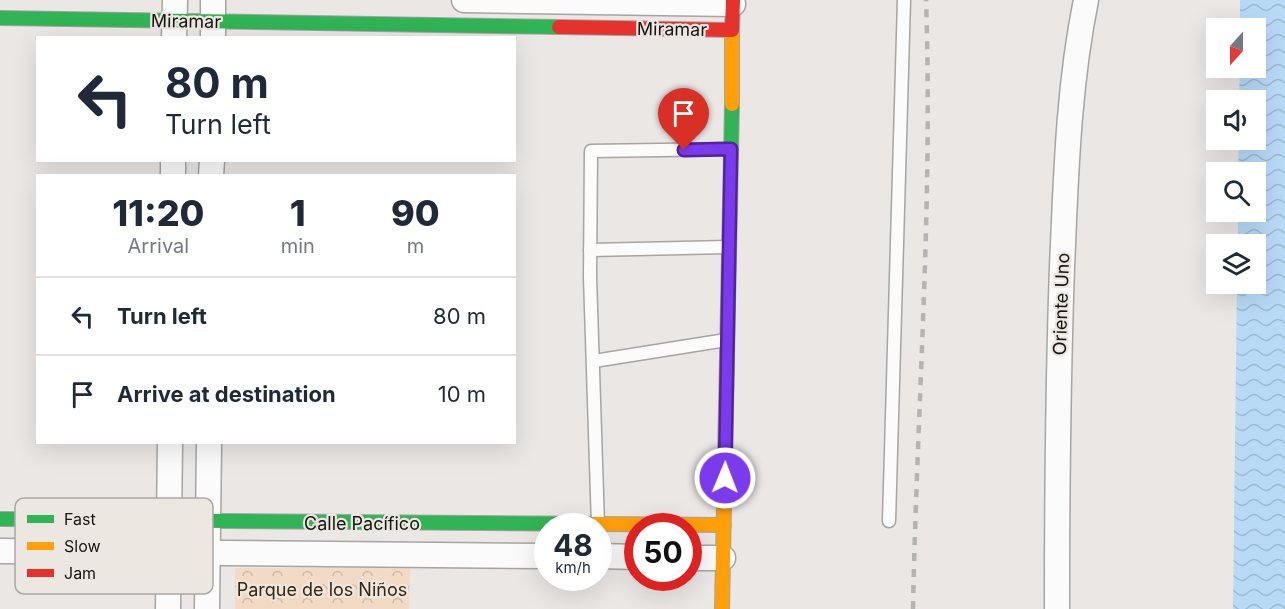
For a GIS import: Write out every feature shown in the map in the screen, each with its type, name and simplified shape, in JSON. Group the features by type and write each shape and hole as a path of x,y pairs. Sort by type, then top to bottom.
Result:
{"street":[{"name":"Miramar","path":"464,0 733,2"},
{"name":"Oriente Uno","path":"1057,609 1057,426 1068,121 1076,49 1086,0"},
{"path":"723,609 733,2"},
{"name":"Miramar","path":"0,18 174,19 732,30"},
{"path":"169,498 170,444"},
{"path":"208,444 208,498"},
{"name":"Calle Pacífico","path":"0,519 15,519"},
{"name":"Calle Pacífico","path":"213,522 534,524"},
{"name":"Calle Pacífico","path":"612,524 724,525"},
{"name":"Calle Pacífico","path":"0,551 15,551"},
{"name":"Calle Pacífico","path":"213,552 534,556"},
{"path":"702,558 723,558"}],"lane":[{"path":"889,521 904,0"},
{"path":"599,513 590,250 591,151 731,149"},
{"path":"590,250 729,247"},
{"path":"594,361 727,340"}],"green space":[{"name":"Parque de los Niños","path":"235,568 410,568 409,609 235,609"}],"water":[{"path":"1240,0 1285,0 1285,609 1233,609 1237,294 1266,294 1266,234 1238,234 1238,222 1266,222 1266,162 1238,162 1239,150 1266,150 1266,90 1239,90 1240,78 1266,78 1266,18 1240,18"}],"railway":[{"path":"913,609 926,228 928,76 926,0"}],"traffic: fast":[{"path":"0,18 559,27"},
{"path":"728,304 732,104"},
{"path":"0,519 15,519"},
{"path":"213,521 534,523"}],"traffic: slow":[{"path":"732,30 732,104"},
{"path":"722,609 728,304"},
{"path":"612,524 724,525"}],"traffic: jam":[{"path":"559,27 732,30 733,0"}],"route":[{"path":"684,150 731,149 725,478"}]}
